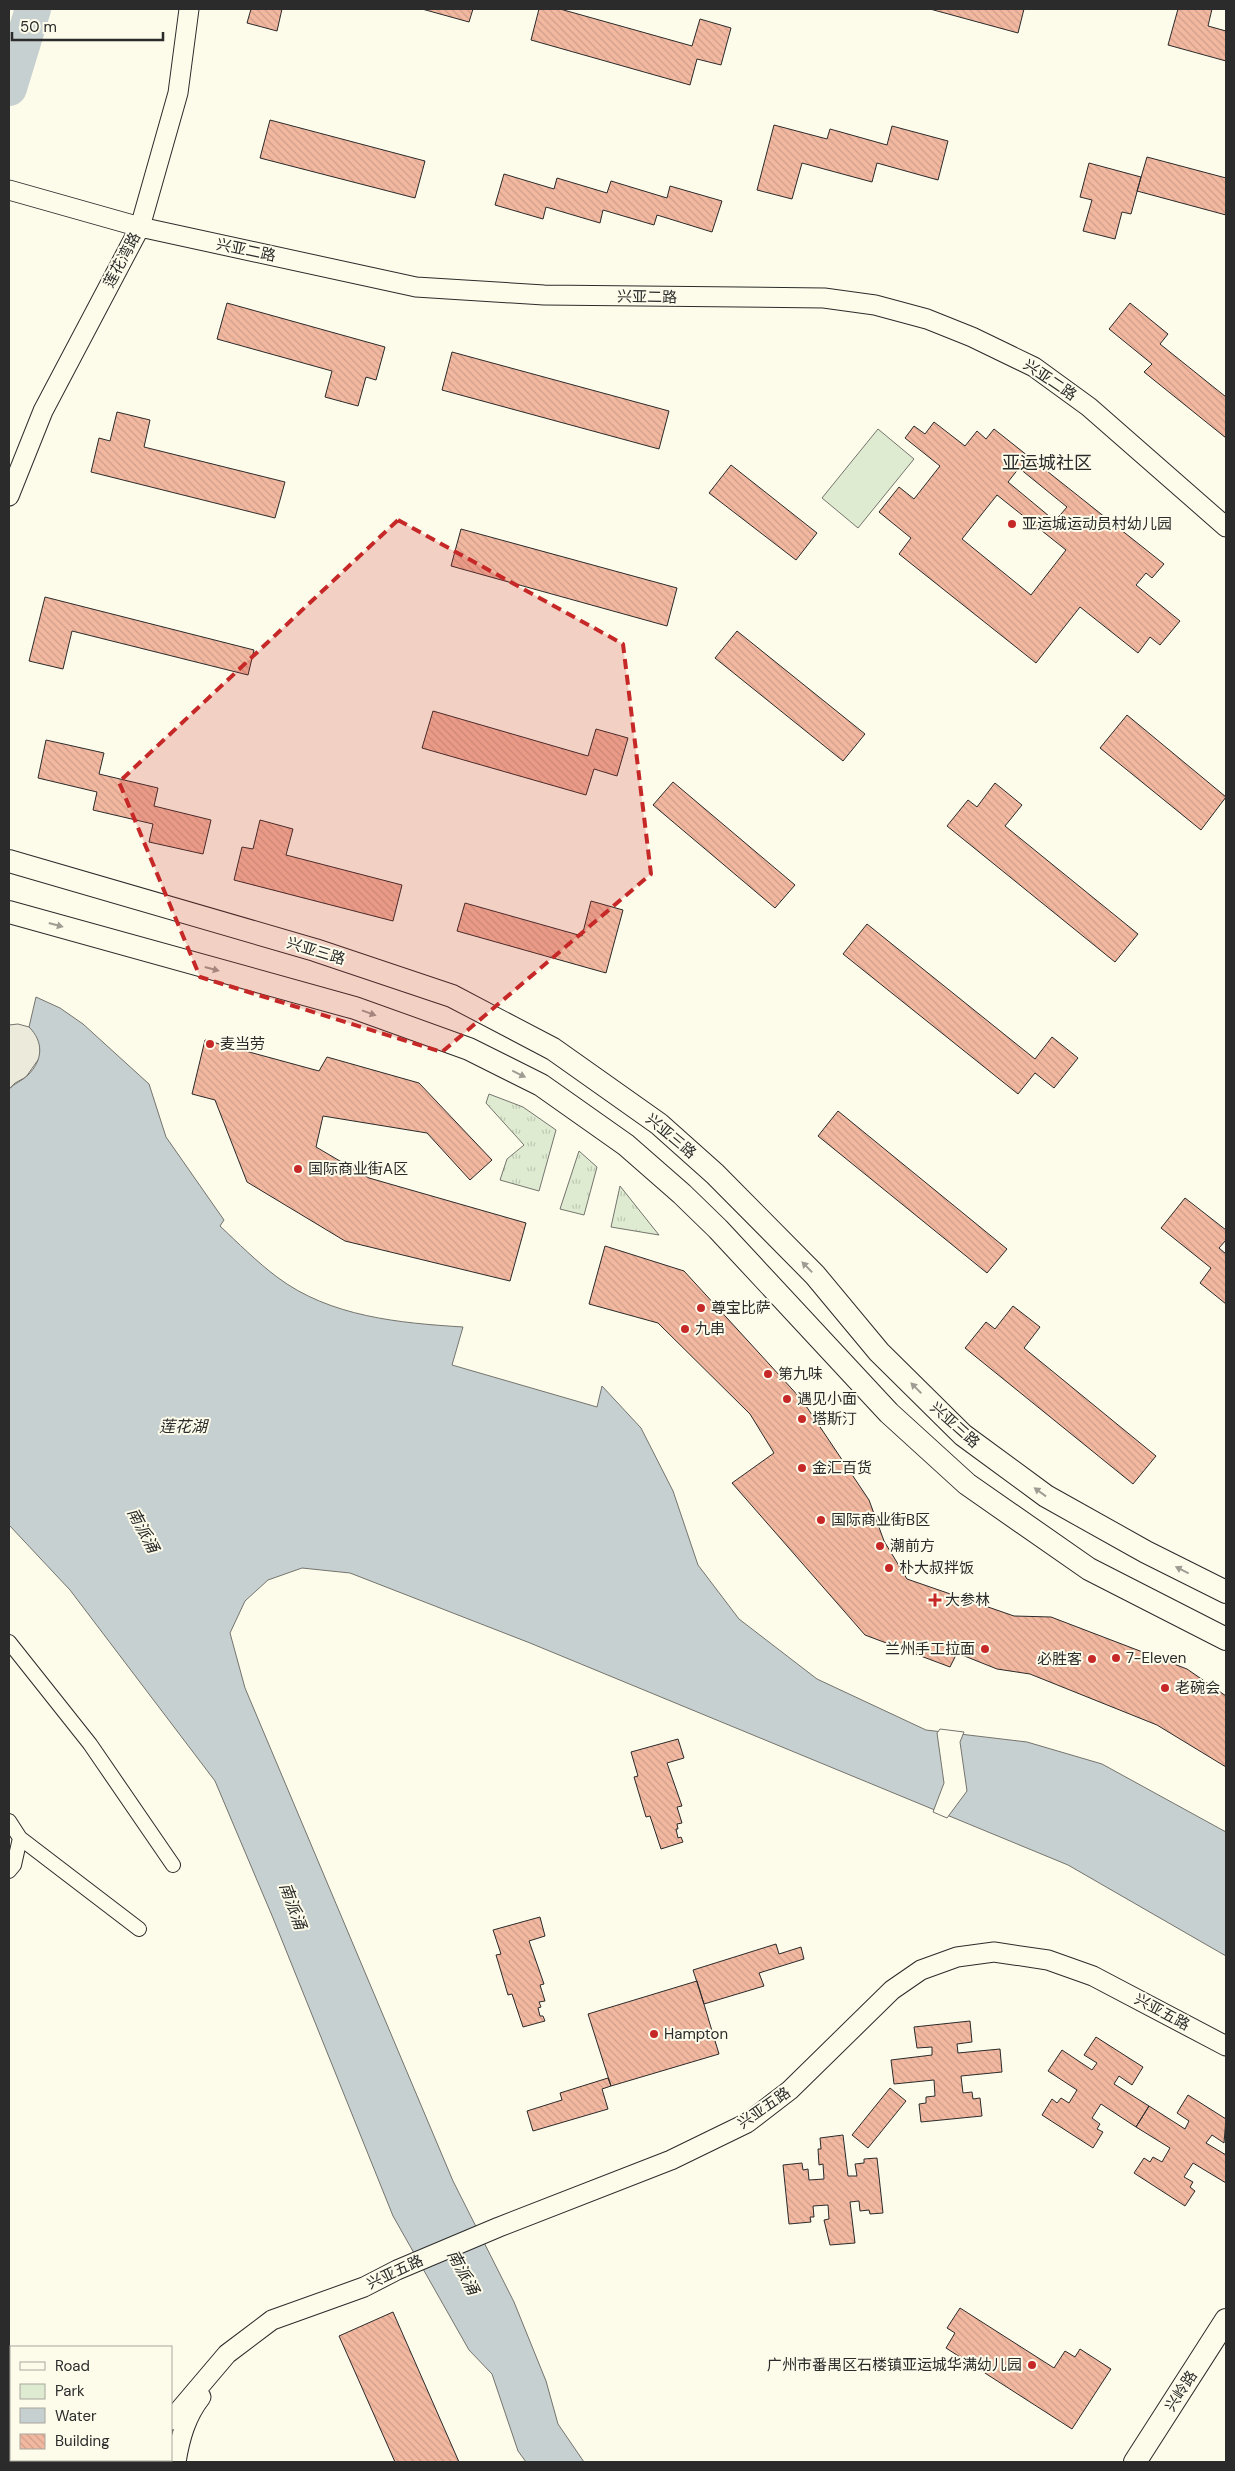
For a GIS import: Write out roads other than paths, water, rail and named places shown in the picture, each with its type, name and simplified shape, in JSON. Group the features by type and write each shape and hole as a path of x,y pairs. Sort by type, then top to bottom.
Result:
{"street":[{"name":"莲花湾路","path":"9,496 43,410 140,227 178,93 189,9"},
{"name":"兴亚二路","path":"9,190 140,227 416,287 544,295 824,298 875,305 918,317 972,337 1034,367 1089,407 1226,527"},
{"name":"兴亚三路","path":"9,861 315,950 452,996 553,1048 659,1124 715,1174 815,1275 879,1352 963,1435 1046,1496 1146,1552 1226,1592"},
{"path":"9,912 355,1008 469,1049 541,1084 626,1145 682,1194 718,1229 889,1413 967,1484 1089,1569 1226,1639"},
{"path":"9,1642 90,1744 173,1865"},
{"path":"9,1821 20,1838 139,1929"},
{"path":"9,1871 14,1865 20,1838"},
{"name":"兴亚五路","path":"172,2419 196,2387 227,2354 272,2320 364,2287 397,2270 499,2227 671,2160 747,2123 790,2090 892,1990 921,1970 957,1957 994,1952 1048,1960 1093,1976 1226,2046"},
{"name":"兴亚五路","path":"176,2462 180,2441 191,2410 214,2380 272,2320"},
{"name":"兴岭路","path":"1135,2462 1226,2320"}],"water":[{"name":"莲花湖","path":"36,997 60,1008 83,1024 149,1084 166,1137 224,1220 220,1226 277,1277 320,1301 366,1316 463,1327 452,1365 597,1407 602,1386 641,1428 673,1491 698,1565 739,1619 817,1679 926,1730 1027,1742 1102,1764 1226,1832 1226,1956 1068,1865 530,1643 350,1573 302,1568 268,1580 245,1601 230,1633 245,1688 453,2181 514,2302 546,2381 558,2424 584,2462 526,2462 518,2451 492,2374 469,2350 393,2216 273,1918 215,1781 70,1590 9,1525 9,1089 28,1075 39,1057 40,1051 37,1039 29,1027"}],"waterway":[{"name":"南派涌","path":"9,88 33,9"}],"place":[{"name":"亚运城运动员村幼儿园","path":"1012,524"},
{"name":"麦当劳","path":"210,1044"},
{"name":"国际商业街A区","path":"298,1169"},
{"name":"尊宝比萨","path":"701,1308"},
{"name":"九串","path":"685,1329"},
{"name":"第九味","path":"768,1374"},
{"name":"遇见小面","path":"787,1399"},
{"name":"塔斯汀","path":"802,1419"},
{"name":"金汇百货","path":"802,1468"},
{"name":"国际商业街B区","path":"821,1520"},
{"name":"潮前方","path":"880,1546"},
{"name":"朴大叔拌饭","path":"889,1568"},
{"name":"大参林","path":"935,1600"},
{"name":"兰州手工拉面","path":"985,1649"},
{"name":"7-Eleven","path":"1116,1658"},
{"name":"必胜客","path":"1092,1659"},
{"name":"老碗会","path":"1165,1688"},
{"name":"Hampton","path":"654,2034"},
{"name":"广州市番禺区石楼镇亚运城华满幼儿园","path":"1032,2365"}],"district":[{"name":"亚运城社区","path":"1047,463"}]}
